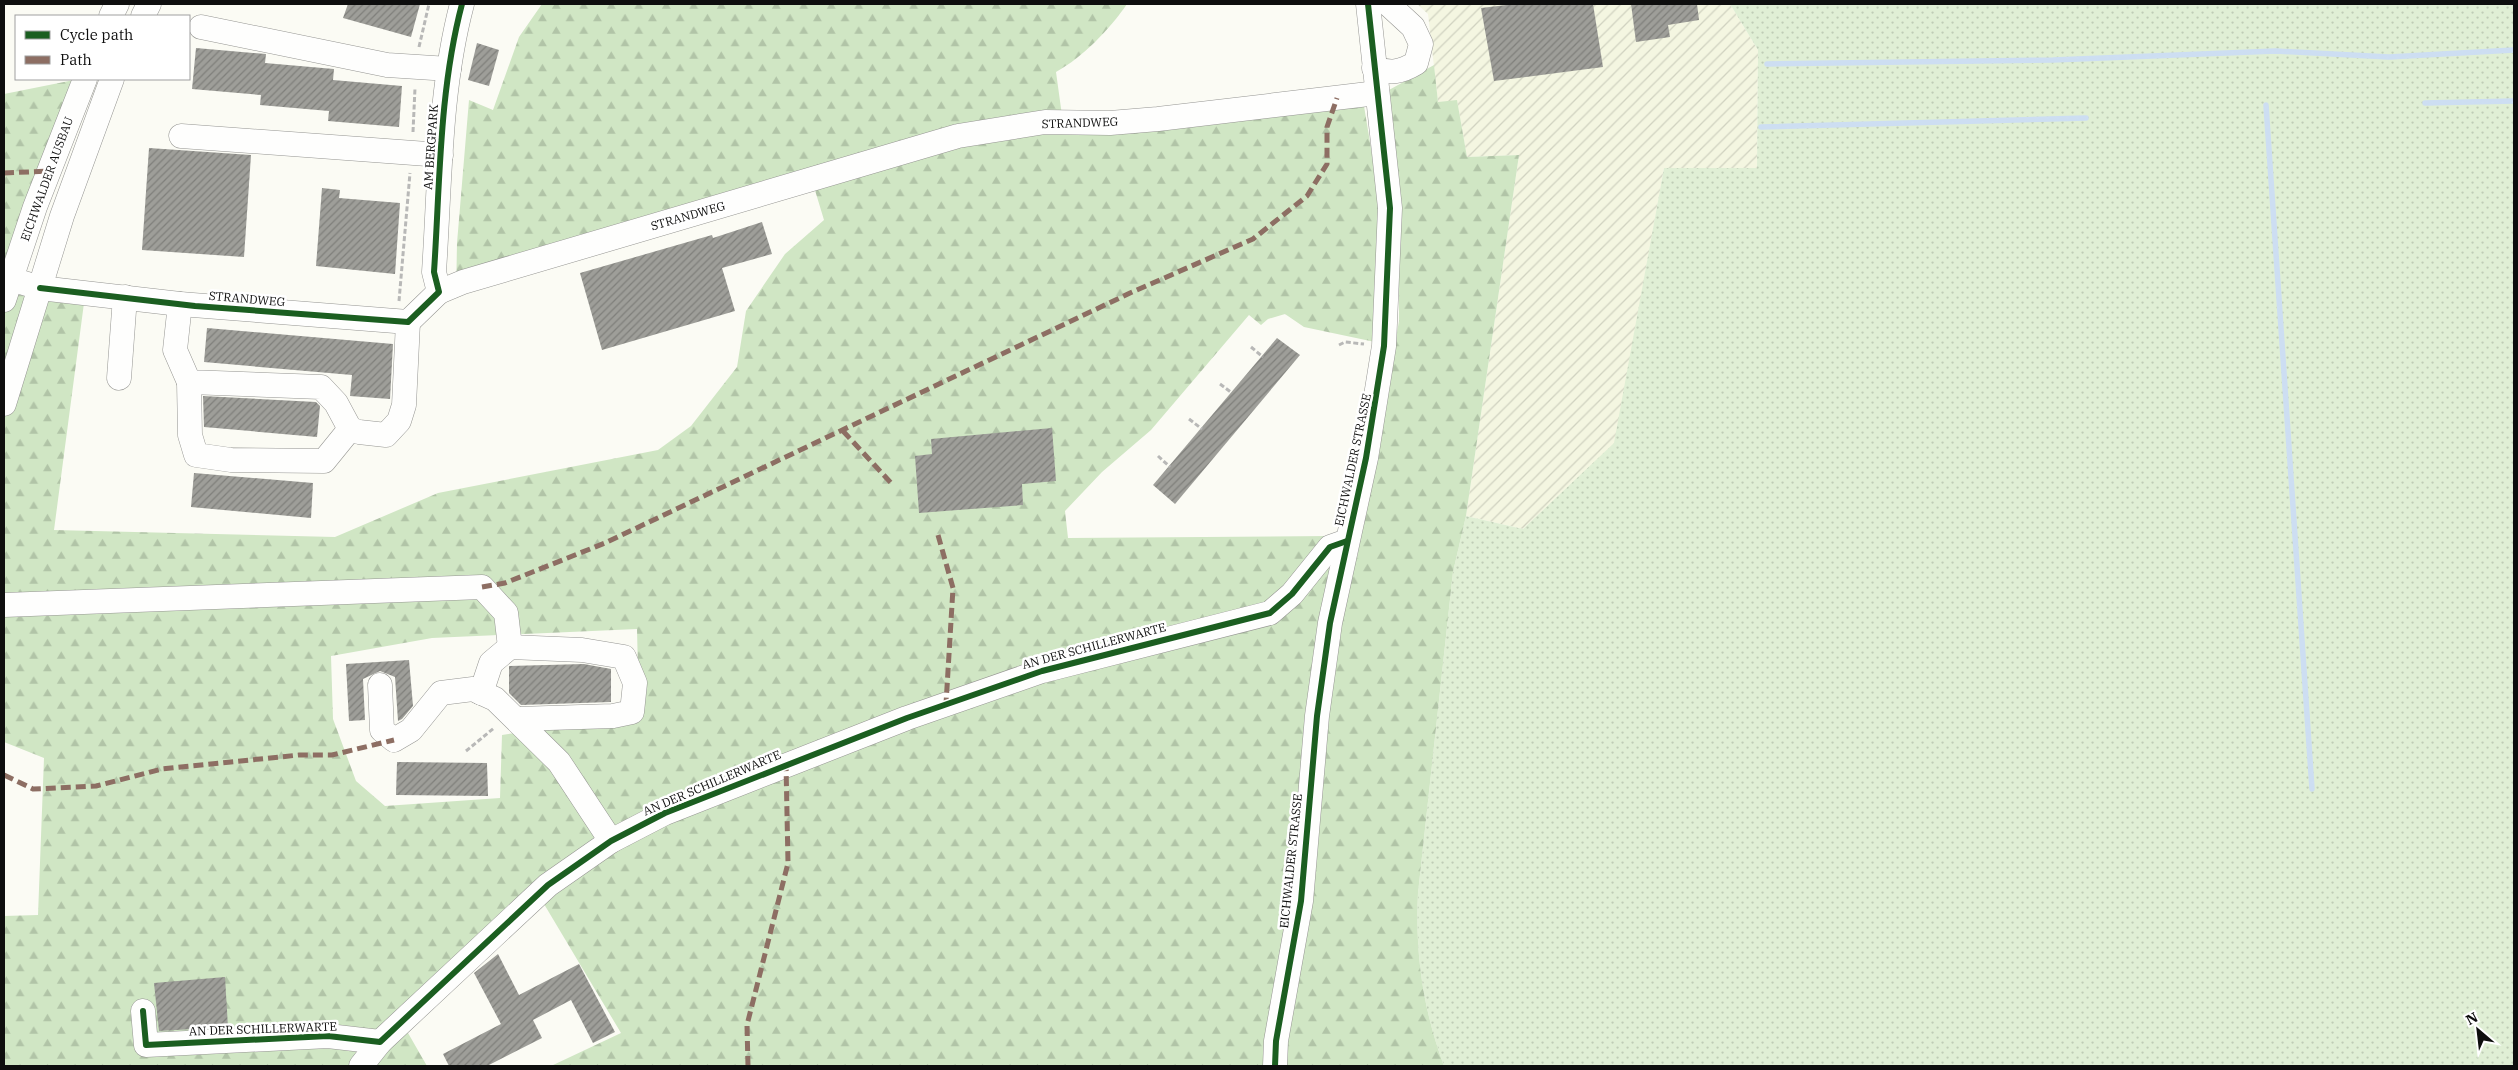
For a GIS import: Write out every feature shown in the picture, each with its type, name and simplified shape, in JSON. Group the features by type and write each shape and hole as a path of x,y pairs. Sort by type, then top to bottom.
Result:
{"street":[{"name":"AM BERGPARK","path":"439,292 434,272 441,155 449,69 462,4"},
{"name":"EICHWALDER STRASSE","path":"1275,1066 1276,1041 1301,901 1318,706 1330,623 1366,458 1384,346 1390,208 1368,4"},
{"path":"1374,68 1386,72 1401,72 1416,63 1421,44 1412,27 1388,4"},
{"path":"201,27 387,65 449,69"},
{"name":"EICHWALDER AUSBAU","path":"7,290 35,207 85,80"},
{"path":"4,404 62,216 112,80"},
{"name":"STRANDWEG","path":"7,290 40,288 180,304 408,322 439,292 472,279 958,136 1045,122 1110,123 1158,119 1378,93"},
{"path":"181,136 441,155"},
{"path":"119,378 125,297"},
{"path":"180,304 175,350 189,382 190,435 196,455 231,460 324,461 350,429"},
{"path":"189,382 321,387 336,404 350,429 386,435 399,421 404,405 408,322"},
{"name":"AN DER SCHILLERWARTE","path":"361,1066 380,1042 548,885 612,841 665,813 715,792 907,718 1042,671 1270,613 1292,594 1330,547 1347,541"},
{"path":"4,605 482,587 506,613 510,647"},
{"path":"480,692 491,664 510,647 582,650 624,657 635,683 632,712 613,716 513,716"},
{"path":"380,685 382,730 394,740 411,730 441,693 474,689 495,700 559,762 612,841"},
{"name":"AN DER SCHILLERWARTE","path":"143,1011 146,1045 328,1036 380,1042"}],"path":[{"path":"1251,347 1263,357"},
{"path":"1220,384 1232,393"},
{"path":"1189,419 1202,429"},
{"path":"1158,456 1170,467"},
{"path":"466,751 513,716"}],"green space":[{"path":"542,4 1127,4 1095,42 1076,59 1056,72 1064,130 1364,106 1381,209 1375,342 1304,327 1285,314 1268,319 1261,325 1249,315 1151,430 1102,472 1065,511 1068,538 1330,536 1329,559 1357,558 1399,321 1399,257 1389,90 1434,65 1438,102 1457,100 1467,157 1519,155 1466,516 1453,572 1418,893 1419,960 1422,981 1431,1024 1444,1066 551,1066 621,1033 541,899 404,1026 427,1066 4,1066 4,916 38,915 44,758 4,742 4,293 84,303 54,530 335,537 438,493 658,450 691,426 737,367 746,311 785,254 824,220 814,187 475,289 456,298 457,243 469,100 493,110 519,37","holes":["637,629 639,715 502,735 500,798 385,806 356,781 333,719 331,656 432,638"]},
{"path":"1417,4 1730,4 1758,50 1757,168 1664,168 1615,443 1523,529 1466,516 1519,155 1467,157 1457,101 1438,102 1428,14"},
{"path":"1730,4 2514,4 2514,1066 1444,1066 1431,1024 1422,981 1417,916 1453,572 1466,516 1523,529 1614,443 1664,168 1757,168 1758,50"},
{"path":"74,80 4,272 4,94"}],"building":[{"path":"348,4 420,4 411,37 343,18"},
{"path":"1515,4 1593,4 1603,67 1494,81 1481,8"},
{"path":"1631,4 1697,4 1699,20 1668,25 1670,37 1636,42"},
{"path":"477,43 499,50 489,86 468,80"},
{"path":"196,48 266,54 265,63 334,69 333,80 402,86 399,127 328,121 329,111 260,105 261,95 192,89"},
{"path":"149,148 251,155 244,257 142,250"},
{"path":"322,188 340,190 339,198 400,203 395,274 316,266"},
{"path":"762,222 772,254 722,268 735,311 602,350 580,273 712,235 713,238"},
{"path":"207,328 393,344 390,399 350,396 352,375 204,362"},
{"path":"1277,338 1300,355 1175,504 1153,485"},
{"path":"203,396 316,402 320,406 317,437 204,427"},
{"path":"1052,428 1056,481 1022,484 1023,505 919,513 915,456 932,454 931,439"},
{"path":"194,473 313,483 311,518 191,507"},
{"path":"409,660 413,706 402,719 398,721 395,677 380,671 363,679 365,720 349,721 346,664"},
{"path":"584,664 611,669 611,702 521,705 509,693 509,666"},
{"path":"397,762 487,763 488,796 396,795"},
{"path":"498,954 519,995 579,964 615,1032 593,1043 571,1000 533,1020 542,1038 487,1066 449,1066 443,1054 501,1024 474,973"},
{"path":"225,977 228,1027 159,1031 154,983"}],"waterway":[{"path":"1767,64 2053,60 2276,51 2389,57 2514,50"},
{"path":"2425,103 2514,101"},
{"path":"2266,105 2312,789"},
{"path":"1761,127 2086,118"}],"marked path":[{"path":"482,587 505,583 605,543 1130,293 1253,239 1307,196 1327,164 1327,127 1337,98"},
{"path":"4,173 49,171"},
{"path":"843,431 892,484"},
{"path":"938,535 953,588 946,704"},
{"path":"4,775 33,789 96,786 162,769 299,755 332,755 394,740"},
{"path":"748,1066 747,1025 788,863 786,764"}],"cycle path":[{"path":"40,288 195,306 408,322 439,292 434,272 442,137 449,70 462,4"},
{"path":"1275,1066 1276,1041 1301,901 1317,716 1330,623 1366,458 1384,346 1390,208 1368,4"},
{"path":"143,1011 146,1045 328,1036 380,1042 548,885 611,841 665,813 907,718 1042,671 1270,613 1292,594 1330,547 1347,541"}]}
